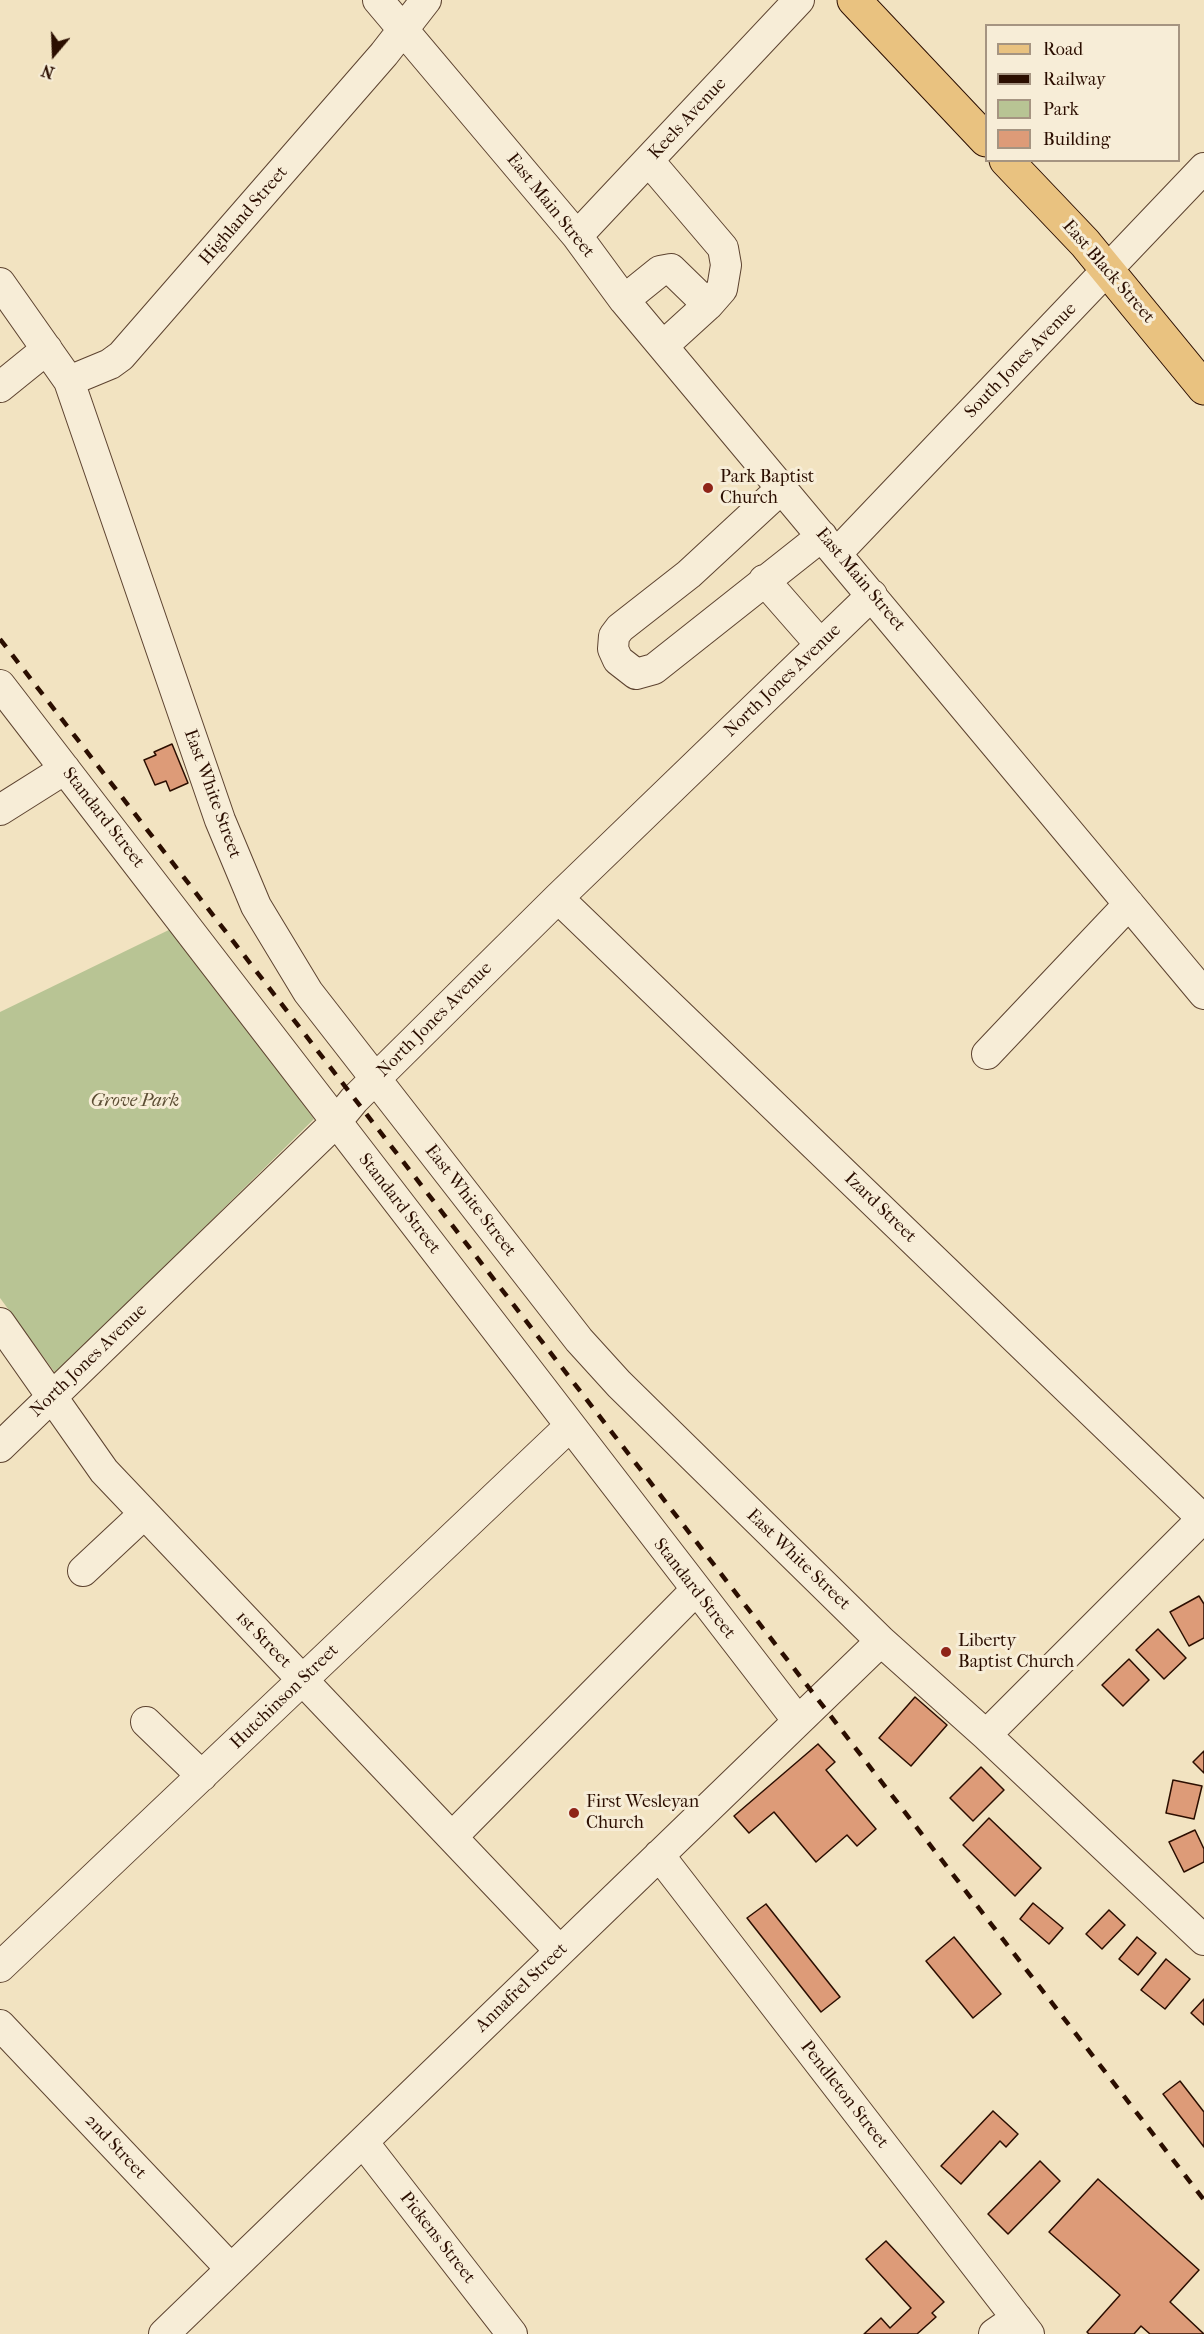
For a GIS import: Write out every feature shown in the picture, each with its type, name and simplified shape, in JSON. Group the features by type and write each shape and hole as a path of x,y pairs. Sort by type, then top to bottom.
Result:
{"main road":[{"path":"854,0 985,138"},
{"name":"East Black Street","path":"1008,162 1108,269 1204,388"}],"street":[{"name":"East Main Street","path":"378,0 577,236 624,300 1204,994"},
{"name":"Highland Street","path":"69,381 110,364 121,356 404,31 426,0"},
{"name":"Keels Avenue","path":"577,236 798,0"},
{"path":"649,161 723,248 726,266 722,289 663,346"},
{"name":"South Jones Avenue","path":"783,488 689,574 620,628 614,636 613,649 618,660 636,674 654,669 764,580 830,544 1108,269 1204,168"},
{"path":"624,300 660,271 671,269 708,305"},
{"name":"East White Street","path":"0,282 69,381 220,820 256,906 308,992 592,1355 881,1641 986,1735 1204,1941"},
{"path":"0,387 47,349"},
{"path":"764,580 820,644"},
{"name":"North Jones Avenue","path":"0,1447 336,1122 374,1079 558,898 872,595"},
{"name":"Standard Street","path":"0,685 695,1591 798,1721"},
{"path":"0,810 65,769"},
{"name":"Izard Street","path":"558,898 1203,1518"},
{"path":"987,1054 1129,904"},
{"name":"1st Street","path":"0,1323 104,1471 560,1951"},
{"name":"Hutchinson Street","path":"0,1967 570,1426"},
{"path":"83,1571 144,1514"},
{"path":"986,1735 1203,1518"},
{"path":"452,1837 695,1591"},
{"name":"Annafrel Street","path":"164,2334 881,1641"},
{"path":"146,1722 202,1776"},
{"name":"Pendleton Street","path":"659,1855 1013,2329"},
{"name":"2nd Street","path":"0,2025 231,2269"},
{"name":"Pickens Street","path":"363,2142 512,2334"}],"green space":[{"name":"Grove Park","path":"175,927 314,1119 56,1374 0,1298 0,1012"}],"building":[{"path":"172,744 188,783 170,791 166,781 155,785 144,760 156,755 154,752"},
{"path":"1199,1596 1204,1604 1204,1638 1189,1646 1170,1612"},
{"path":"1158,1629 1186,1658 1164,1679 1136,1650"},
{"path":"1129,1659 1149,1680 1123,1706 1102,1685"},
{"path":"915,1697 947,1725 911,1766 879,1738"},
{"path":"818,1744 835,1762 826,1770 876,1829 857,1846 847,1835 816,1862 774,1812 749,1833 734,1816"},
{"path":"1204,1751 1204,1773 1193,1762"},
{"path":"981,1767 1004,1790 973,1821 950,1798"},
{"path":"1173,1780 1202,1786 1194,1819 1166,1813"},
{"path":"989,1818 1041,1868 1015,1896 963,1845"},
{"path":"1195,1830 1204,1849 1204,1862 1184,1872 1169,1842"},
{"path":"1033,1903 1063,1928 1049,1944 1020,1919"},
{"path":"766,1904 840,1997 821,2012 747,1918"},
{"path":"1109,1910 1125,1925 1102,1949 1086,1934"},
{"path":"954,1937 1001,1994 973,2018 926,1961"},
{"path":"1137,1937 1156,1953 1138,1975 1119,1959"},
{"path":"1166,1959 1190,1979 1165,2009 1141,1990"},
{"path":"1204,1999 1204,2025 1191,2013"},
{"path":"1180,2081 1204,2112 1204,2147 1163,2094"},
{"path":"993,2111 1018,2134 1006,2147 1000,2141 961,2184 941,2166"},
{"path":"1040,2161 1060,2181 1008,2234 988,2214"},
{"path":"1098,2179 1199,2270 1170,2302 1204,2334 1150,2334 1141,2326 1134,2334 1089,2334 1087,2332 1120,2295 1049,2232"},
{"path":"886,2241 944,2302 932,2313 936,2317 917,2334 864,2334 881,2318 890,2328 911,2308 866,2259"}],"railway":[{"path":"0,639 1204,2200"}],"place":[{"name":"Park Baptist Church","path":"708,488"},
{"name":"Liberty Baptist Church","path":"946,1652"},
{"name":"First Wesleyan Church","path":"574,1813"}]}
